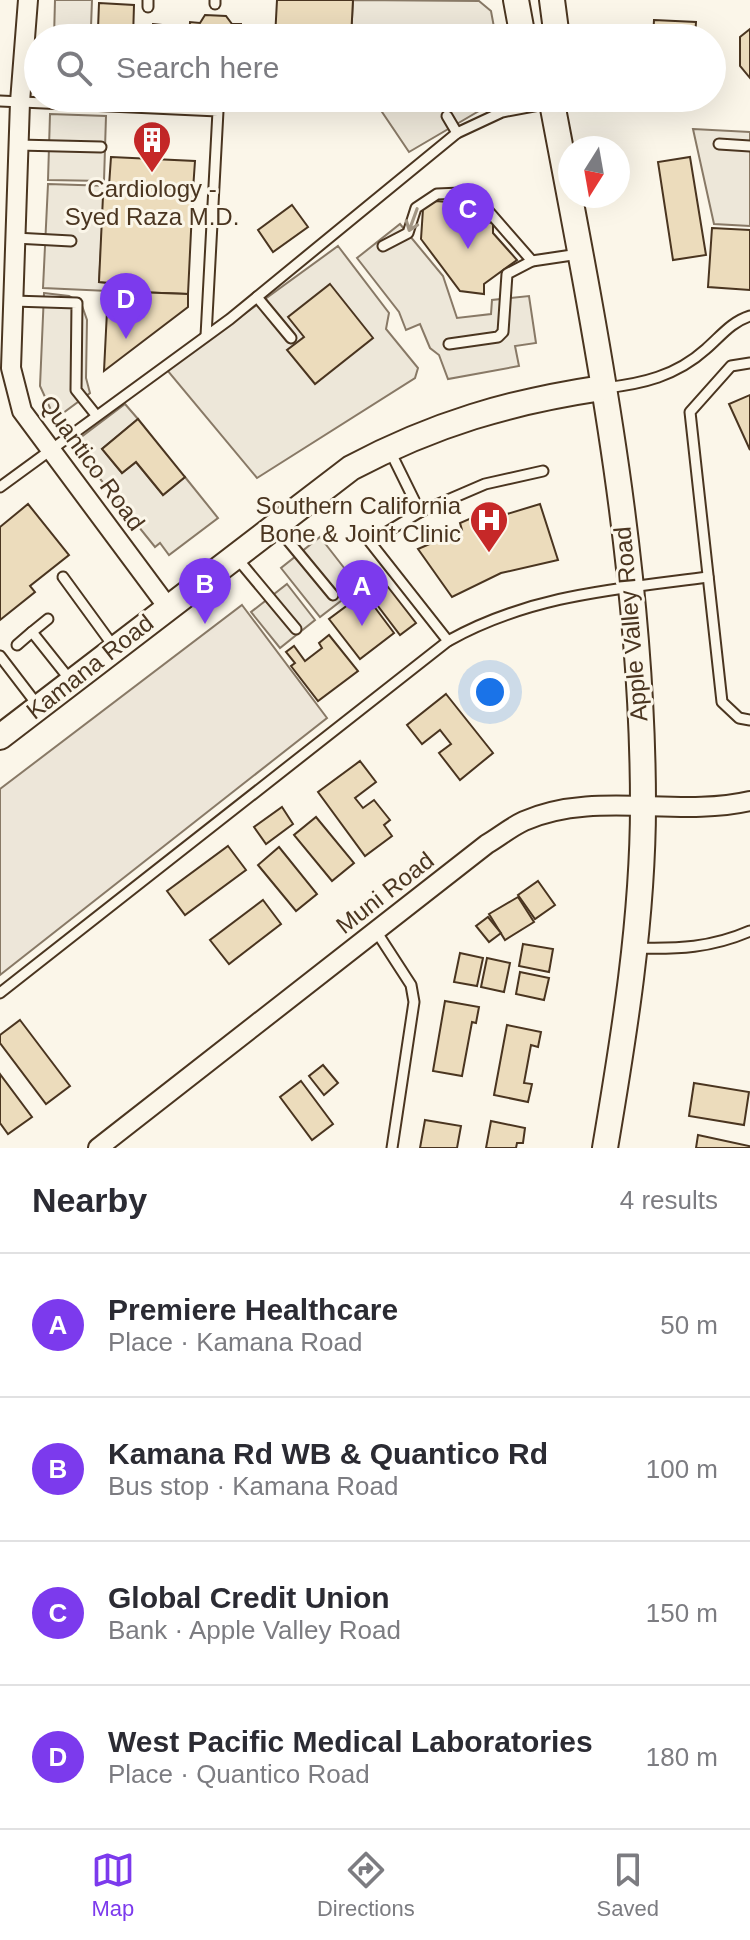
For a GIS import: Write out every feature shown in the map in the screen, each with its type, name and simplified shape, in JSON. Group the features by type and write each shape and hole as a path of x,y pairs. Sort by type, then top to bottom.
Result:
{"street":[{"name":"Quantico Road","path":"26,24 28,0"},
{"path":"516,0 520,24"},
{"path":"552,0 555,24"},
{"name":"Quantico Road","path":"24,51 13,301 6,352 22,411 167,606"},
{"name":"Apple Valley Road","path":"553,112 602,388 638,649 643,807 633,948 605,1148"},
{"name":"Kamana Road","path":"0,737 351,468 388,448 478,412 602,388"},
{"name":"Muni Road","path":"98,1148 487,844 525,821 565,810 720,808 750,801"}],"lane":[{"path":"0,101 24,102"},
{"path":"206,336 218,112"},
{"path":"0,487 257,297 457,133 502,112"},
{"path":"447,116 457,133"},
{"path":"719,144 750,146"},
{"path":"18,145 101,147"},
{"path":"383,246 408,233 416,208 437,194 461,193 477,198 532,261"},
{"path":"15,238 71,241"},
{"path":"449,344 498,337 503,332 507,274 532,261 579,254"},
{"path":"257,297 291,338"},
{"path":"13,301 77,303 76,390 96,415"},
{"path":"602,388 644,383 675,371 704,351 732,323 750,316"},
{"path":"750,363 731,366 690,412 722,702 739,718 750,720"},
{"path":"388,448 420,512"},
{"path":"448,641 370,542 420,512 485,484 543,471"},
{"path":"276,526 333,595"},
{"path":"236,557 296,629"},
{"path":"63,577 114,647"},
{"path":"0,993 448,641 485,620 541,601 708,577"},
{"path":"17,645 48,619"},
{"path":"32,632 71,681"},
{"path":"0,656 39,707"},
{"path":"376,931 411,985 414,1002 392,1148"},
{"path":"633,948 692,949 720,944 750,931"}],"shaded area":[{"path":"55,0 92,0 91,24 54,24"},
{"path":"353,0 479,1 491,11 493,24 352,24"},
{"path":"382,112 477,112 409,152"},
{"path":"50,114 106,116 104,181 48,180"},
{"path":"693,129 750,132 750,226 714,224"},
{"path":"48,184 109,186 109,197 104,196 99,282 109,283 108,291 43,288"},
{"path":"400,224 443,276 457,318 491,314 492,300 529,296 536,343 515,346 519,366 448,379 439,355 430,348 420,324 406,330 399,312 357,258"},
{"path":"338,246 389,313 386,329 418,368 415,378 257,478 167,370"},
{"path":"44,293 69,296 81,303 87,320 86,378 90,393 55,419 40,386"},
{"path":"125,404 138,419 102,449 122,473 136,462 163,495 185,477 218,518 169,555 160,543 155,547 72,444"},
{"path":"320,537 359,587 320,617 281,568"},
{"path":"287,584 315,620 280,648 251,612"},
{"path":"242,605 327,718 0,975 0,789"}],"building":[{"path":"277,0 353,0 352,24 276,24"},
{"path":"99,3 134,5 133,24 98,24"},
{"path":"205,15 226,16 232,24 190,24 200,23"},
{"path":"654,20 696,22 696,24 654,24"},
{"path":"750,29 750,78 740,66 740,37"},
{"name":"Cardiology - Syed Raza M.D.","path":"111,157 195,161 193,190 109,186"},
{"path":"690,157 706,255 673,260 658,162"},
{"path":"109,186 193,190 188,294 108,291 109,283 99,282 103,196 109,197"},
{"path":"436,201 459,203 473,220 493,223 493,233 517,260 484,284 484,294 460,291 421,239 423,209"},
{"path":"292,205 308,227 273,252 258,230"},
{"path":"712,228 750,230 750,290 708,287"},
{"path":"330,284 373,338 315,384 287,350 304,337 288,317"},
{"path":"108,291 188,294 188,307 104,371"},
{"path":"750,395 750,450 729,404"},
{"path":"138,419 185,477 163,495 136,462 122,473 102,449"},
{"path":"28,504 69,555 30,586 35,592 0,620 0,527"},
{"name":"Southern California Bone & Joint Clinic","path":"540,504 558,560 501,573 452,597 418,549 462,530 460,523 490,510 494,518"},
{"path":"374,569 416,623 400,635 359,581"},
{"path":"364,593 394,633 360,659 329,619"},
{"path":"329,635 358,671 318,701 291,666 295,663 286,652 294,646 305,661 322,648 319,643"},
{"path":"446,694 493,753 460,780 439,753 451,744 440,730 422,744 407,725"},
{"path":"360,761 376,782 355,798 363,808 374,800 390,820 384,825 392,836 365,856 318,792"},
{"path":"282,807 293,824 266,844 254,827"},
{"path":"316,817 354,863 332,881 294,835"},
{"path":"228,846 246,870 185,915 167,891"},
{"path":"279,847 317,894 296,911 258,865"},
{"path":"538,881 555,905 535,919 518,895"},
{"path":"518,897 534,922 505,940 489,914"},
{"path":"263,900 281,924 229,964 210,940"},
{"path":"488,917 501,933 489,942 476,926"},
{"path":"523,944 553,949 549,972 519,966"},
{"path":"460,953 483,958 477,986 454,982"},
{"path":"487,958 510,963 504,992 481,987"},
{"path":"520,972 549,978 544,1000 516,994"},
{"path":"445,1001 479,1007 476,1023 472,1022 462,1076 433,1071"},
{"path":"20,1020 70,1086 46,1104 0,1043 0,1035"},
{"path":"507,1025 541,1032 538,1047 531,1045 524,1083 532,1084 528,1102 494,1095"},
{"path":"323,1065 338,1083 324,1095 309,1076"},
{"path":"0,1074 32,1117 8,1134 0,1123"},
{"path":"301,1081 333,1124 312,1140 280,1097"},
{"path":"694,1083 749,1092 744,1125 689,1116"},
{"path":"425,1120 461,1126 457,1148 420,1148"},
{"path":"491,1121 525,1128 523,1143 517,1143 516,1148 486,1148"},
{"path":"698,1135 749,1146 749,1148 696,1148"}],"place":[{"name":"Cardiology - Syed Raza M.D.","path":"152,174"},
{"name":"Global Credit Union","path":"468,249"},
{"name":"West Pacific Medical Laboratories","path":"126,339"},
{"name":"Southern California Bone & Joint Clinic","path":"489,554"},
{"name":"Kamana Rd WB & Quantico Rd","path":"205,624"},
{"name":"Premiere Healthcare","path":"362,626"}]}
